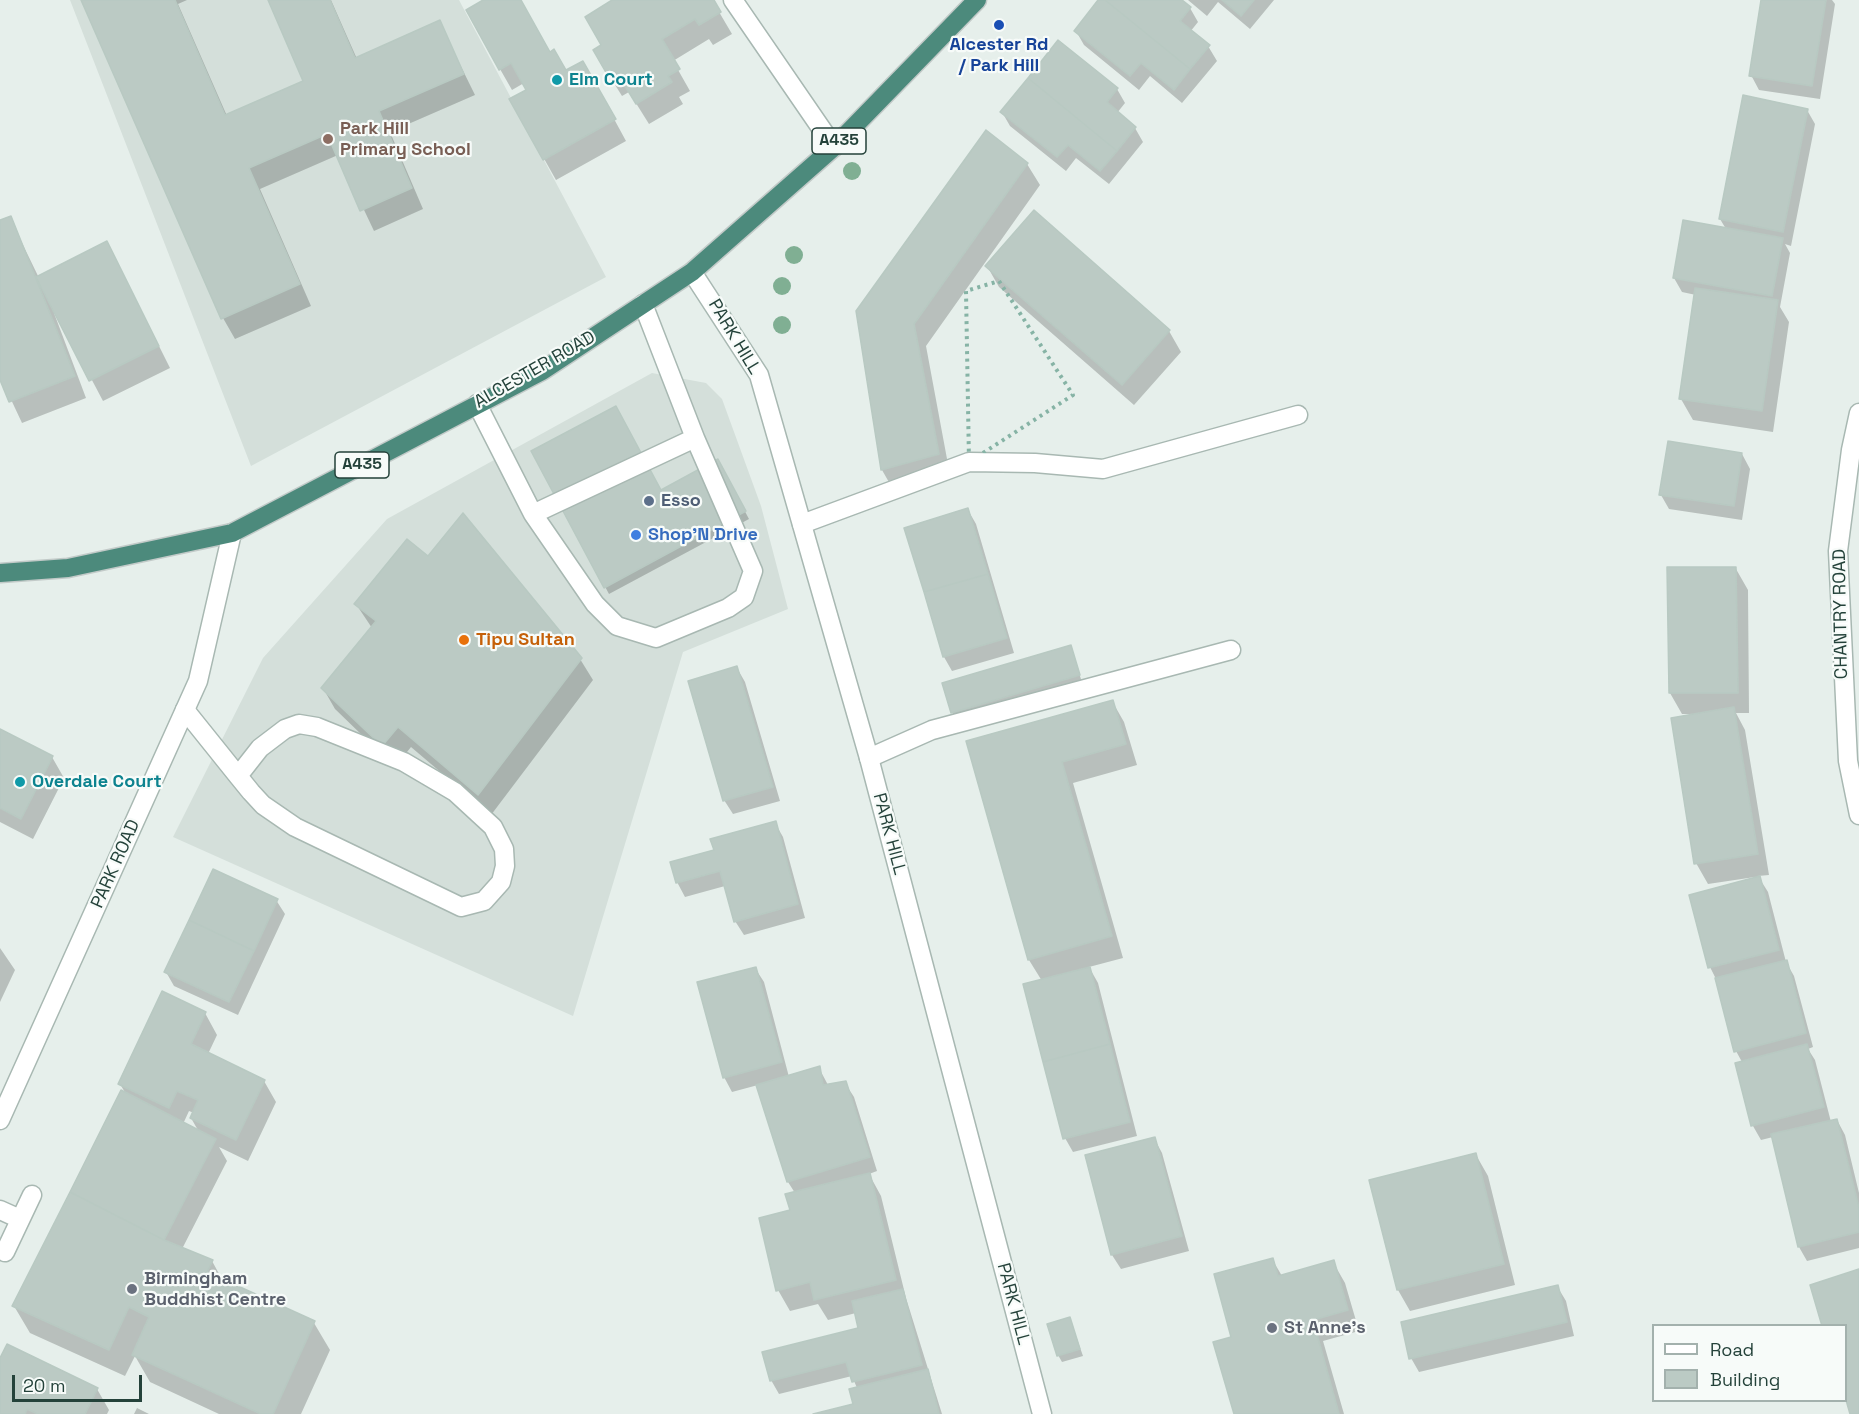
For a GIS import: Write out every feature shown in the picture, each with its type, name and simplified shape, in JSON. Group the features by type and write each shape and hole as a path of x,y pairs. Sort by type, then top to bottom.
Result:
{"highway":[{"name":"ALCESTER ROAD","path":"0,573 68,568 232,533 542,371 692,272 834,147 977,0"}],"street":[{"path":"733,0 834,147"},
{"name":"PARK HILL","path":"692,272 759,375 869,758 1042,1414"},
{"path":"477,404 533,514 595,604 617,626 656,638 728,608 744,597 753,571 694,438 643,304"},
{"name":"CHANTRY ROAD","path":"1859,413 1851,450 1838,551 1848,761 1859,815"},
{"path":"802,524 969,462 1035,463 1103,469 1298,415"},
{"path":"533,514 694,438"},
{"name":"PARK ROAD","path":"0,1120 198,681 232,533"},
{"path":"869,758 932,730 1231,650"},
{"path":"185,710 238,776 275,815 461,907 473,906 484,901 501,882 506,866 504,849 501,838 493,827 455,792 404,762 317,727 299,724 285,729 260,748 238,776"},
{"path":"5,1252 32,1195"},
{"path":"0,1210 20,1219"}],"path":[{"path":"999,281 1073,395 969,462 966,291 999,281"}],"shaded area":[{"name":"Park Hill Primary School","path":"70,0 459,0 606,277 251,466"},
{"path":"652,373 706,383 722,399 761,506 788,609 683,652 573,1016 173,837 263,658 387,519"}],"building":[{"path":"81,0 175,0 225,115 303,81 268,0 330,0 355,58 440,20 464,74 379,111 412,188 360,211 327,134 249,168 300,284 221,319"},
{"name":"Elm Court","path":"483,0 521,0 550,52 554,49 566,70 583,61 616,119 543,160 509,99 526,90 511,63 499,70 466,10"},
{"path":"612,0 714,0 721,12 699,25 695,19 662,39 680,69 668,76 672,82 636,104 616,71 608,76 593,50 601,45 585,17"},
{"path":"1098,0 1105,0 1190,69 1174,90 1141,63 1130,76 1074,31"},
{"path":"1105,0 1182,0 1191,7 1180,21 1210,45 1190,69"},
{"path":"1222,0 1254,0 1241,16"},
{"path":"1761,0 1826,0 1812,86 1749,76"},
{"path":"1058,40 1118,88 1107,102 1136,127 1117,151 1028,78"},
{"path":"1028,78 1117,151 1100,171 1068,145 1057,157 1000,112"},
{"path":"1743,95 1808,109 1783,232 1719,219"},
{"path":"986,130 1028,163 914,324 939,454 881,470 856,311"},
{"path":"1034,210 1170,330 1122,385 985,266"},
{"path":"11,216 75,376 9,402 0,380 0,220"},
{"path":"1683,220 1783,238 1772,296 1673,278"},
{"path":"107,241 159,346 89,381 36,277"},
{"path":"1695,288 1778,300 1762,411 1679,399"},
{"name":"Esso","path":"616,406 661,490 718,459 746,511 604,588 531,451"},
{"path":"1668,441 1742,453 1734,506 1659,495"},
{"path":"968,508 988,574 924,592 904,528"},
{"name":"Tipu Sultan","path":"463,513 582,658 478,795 398,727 382,746 321,688 376,621 354,604 407,539 428,556"},
{"path":"1667,567 1736,567 1738,693 1669,693"},
{"path":"988,574 1007,638 943,657 924,592"},
{"path":"1071,645 1080,675 951,713 942,683"},
{"path":"737,666 773,787 723,801 688,681"},
{"path":"1113,700 1126,744 1062,762 1112,936 1028,960 966,741"},
{"path":"1734,707 1758,854 1694,864 1671,718"},
{"name":"Overdale Court","path":"0,729 53,756 21,819 0,808"},
{"path":"776,821 798,904 734,922 720,871 676,883 670,862 714,850 710,839"},
{"path":"213,869 278,899 254,951 189,920"},
{"path":"1760,876 1779,950 1708,968 1689,895"},
{"path":"189,920 254,951 229,1002 164,972"},
{"path":"1787,960 1806,1033 1734,1052 1715,978"},
{"path":"756,967 782,1062 723,1078 697,982"},
{"path":"1090,967 1110,1044 1043,1062 1023,984"},
{"path":"162,991 206,1012 191,1044 265,1080 236,1140 190,1118 198,1100 177,1091 169,1108 118,1084"},
{"path":"1110,1044 1130,1122 1063,1139 1043,1062"},
{"path":"1807,1044 1824,1107 1751,1126 1735,1063"},
{"path":"820,1066 823,1085 846,1081 870,1157 787,1182 756,1085"},
{"path":"121,1090 216,1139 164,1240 70,1192"},
{"path":"1837,1119 1859,1208 1859,1232 1798,1247 1771,1134"},
{"path":"1155,1137 1182,1236 1111,1255 1085,1155"},
{"path":"1476,1153 1504,1264 1397,1290 1369,1180"},
{"path":"870,1173 896,1280 814,1300 810,1282 776,1291 759,1218 790,1210 785,1194"},
{"name":"Birmingham Buddhist Centre","path":"70,1192 164,1240 213,1260 207,1272 315,1321 273,1414 261,1414 132,1355 149,1317 129,1307 109,1350 12,1306"},
{"name":"St Anne's","path":"1273,1258 1278,1276 1334,1260 1348,1310 1313,1320 1339,1414 1234,1414 1213,1342 1231,1337 1214,1274"},
{"path":"1859,1269 1859,1414 1850,1414 1847,1402 1847,1324 1821,1324 1810,1285"},
{"path":"1558,1285 1567,1322 1409,1359 1401,1322"},
{"path":"903,1289 922,1365 852,1382 846,1362 770,1381 762,1352 858,1328 852,1301"},
{"path":"1070,1317 1080,1349 1057,1356 1047,1324"},
{"path":"7,1344 98,1388 85,1414 38,1414 27,1409 25,1414 0,1414 0,1358"},
{"path":"928,1369 939,1414 813,1414 853,1404 849,1389"}],"place":[{"name":"Alcester Rd / Park Hill","path":"999,25"},
{"name":"Elm Court","path":"557,80"},
{"name":"Park Hill Primary School","path":"328,139"},
{"name":"Esso","path":"649,501"},
{"name":"Shop'N Drive","path":"636,535"},
{"name":"Tipu Sultan","path":"464,640"},
{"name":"Overdale Court","path":"20,782"},
{"name":"Birmingham Buddhist Centre","path":"132,1289"},
{"name":"St Anne's","path":"1272,1328"}]}
